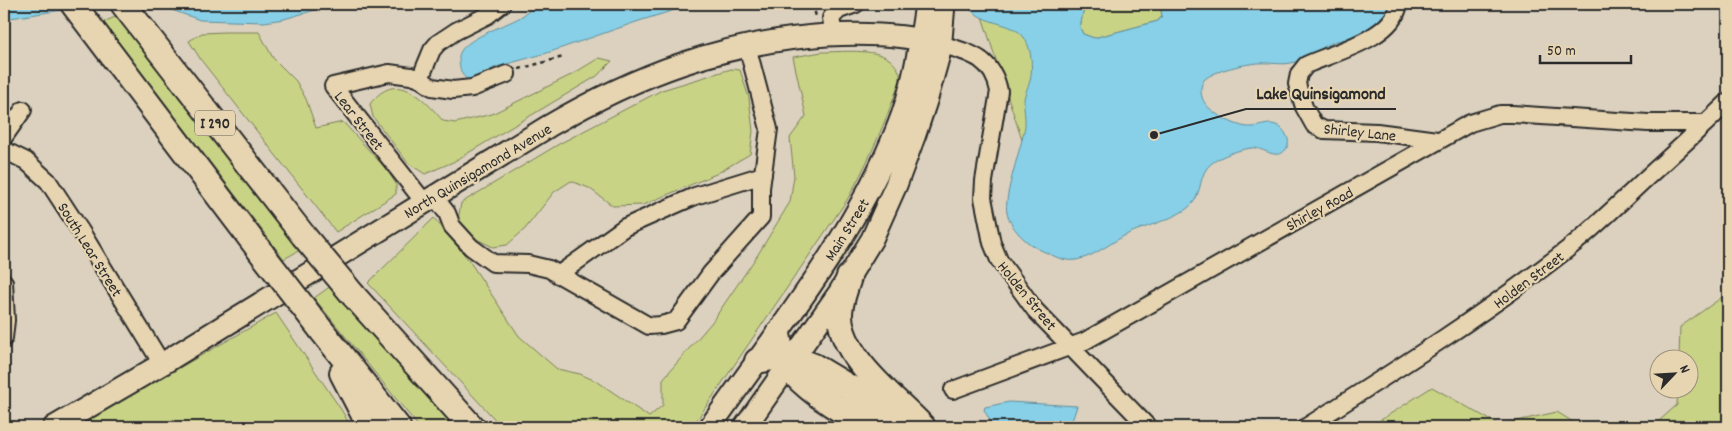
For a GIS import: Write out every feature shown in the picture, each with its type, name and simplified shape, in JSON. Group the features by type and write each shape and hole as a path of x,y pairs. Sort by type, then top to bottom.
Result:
{"highway":[{"name":"I 290","path":"73,4 263,255 398,427"},
{"name":"I 290","path":"126,7 303,235 354,296 472,427"},
{"path":"849,277 840,309 840,316 848,344 859,362 922,427"},
{"path":"322,331 370,427"},
{"path":"785,354 809,388 868,427"},
{"path":"757,361 785,354 822,370 849,387 900,427"}],"main road":[{"name":"Main Street","path":"785,354 849,277 872,238 896,185 918,125 936,67 930,42 926,4"},
{"name":"Main Street","path":"745,427 785,354 837,246 869,192 898,128 910,89 944,4"},
{"name":"North Quinsigamond Avenue","path":"54,427 162,364 545,128 612,91 667,68 697,58 777,40 862,34 930,42"},
{"path":"710,427 757,361"}],"street":[{"path":"420,79 432,50 438,44 456,30 488,15 502,4"},
{"path":"834,35 831,18 838,10 856,4"},
{"name":"Shirley Lane","path":"1399,4 1390,22 1377,34 1306,65 1298,74 1297,84 1308,116 1314,125 1324,130 1377,132 1438,140"},
{"name":"Holden Street","path":"930,42 970,54 982,60 996,78 999,91 984,181 983,198 992,243 999,260 1030,302 1148,427"},
{"path":"429,199 447,213 452,226 471,247 493,263 528,264 549,269 649,326 661,326 676,321 711,273 761,217 763,175 769,129 746,46"},
{"name":"Lear Street","path":"429,199 333,86 389,74 411,76 420,79 432,87 452,90 472,88 507,74"},
{"name":"Holden Street","path":"1306,427 1436,345 1482,314 1541,270 1613,210 1728,102"},
{"path":"4,137 23,110"},
{"name":"Shirley Road","path":"953,390 1085,342 1470,123 1500,114 1543,115 1648,123 1706,123"},
{"name":"South Lear Street","path":"4,150 26,161 48,181 162,364"},
{"path":"558,274 625,227 695,196 763,175"},
{"path":"4,285 6,320 4,338"}],"path":[{"path":"813,4 817,21"},
{"path":"507,74 564,57"}],"green space":[{"path":"978,4 1021,4 1038,48 1031,168"},
{"path":"1093,4 1160,4 1162,16 1158,21 1094,38 1083,34 1080,28 1083,12"},
{"path":"118,16 181,100 300,250 284,259 103,22"},
{"path":"259,32 273,58 296,81 306,99 316,128 343,122 387,170 396,184 396,194 336,232 201,60 189,41 202,33"},
{"path":"857,51 883,56 892,62 899,72 898,87 872,151 847,200 692,427 502,427 368,283 434,218 468,259 519,336 557,369 580,374 598,382 649,417 663,405 663,379 712,322 757,256 790,202 794,176 790,138 806,116 793,57 822,52"},
{"path":"599,58 612,61 597,76 453,162 425,174 408,163 373,117 370,104 380,94 390,89 409,90 427,103 443,121 455,123 492,114 571,75"},
{"path":"731,69 740,70 749,98 753,131 750,154 716,174 643,205 613,206 589,188 571,181 554,192 525,229 507,245 493,247 472,237 458,220 461,203 559,144 662,90"},
{"path":"331,286 455,427 419,427 314,298"},
{"path":"1728,293 1728,427 1652,427 1677,405 1677,398 1700,398 1700,348 1679,348 1680,327"},
{"path":"276,313 351,427 75,427"},
{"path":"1432,387 1499,425 1557,412 1581,427 1370,427"}],"water":[{"path":"4,4 101,4 4,19"},
{"path":"155,4 346,4 329,6 284,19 264,22 200,20"},
{"path":"538,4 694,4 547,53 496,67 471,81 465,77 461,72 459,55 465,46 479,37 519,18"},
{"path":"962,4 1093,4 1083,12 1080,28 1083,34 1094,38 1158,21 1162,16 1160,4 1392,4 1387,19 1355,38 1339,40 1295,62 1286,64 1258,63 1238,66 1223,70 1205,79 1201,95 1209,108 1222,118 1245,127 1268,124 1280,127 1288,140 1285,151 1281,154 1276,154 1251,148 1221,158 1208,167 1202,177 1198,194 1187,209 1172,217 1123,236 1090,256 1072,260 1056,257 1027,242 1012,225 1007,213 1010,184 1025,126 1024,99 1030,81 1031,58 1026,41 1014,29 981,17"},
{"path":"1009,402 1077,406 1070,427 994,427 984,410 985,407"}],"place":[{"name":"Lake Quinsigamond","path":"1154,135"}]}
